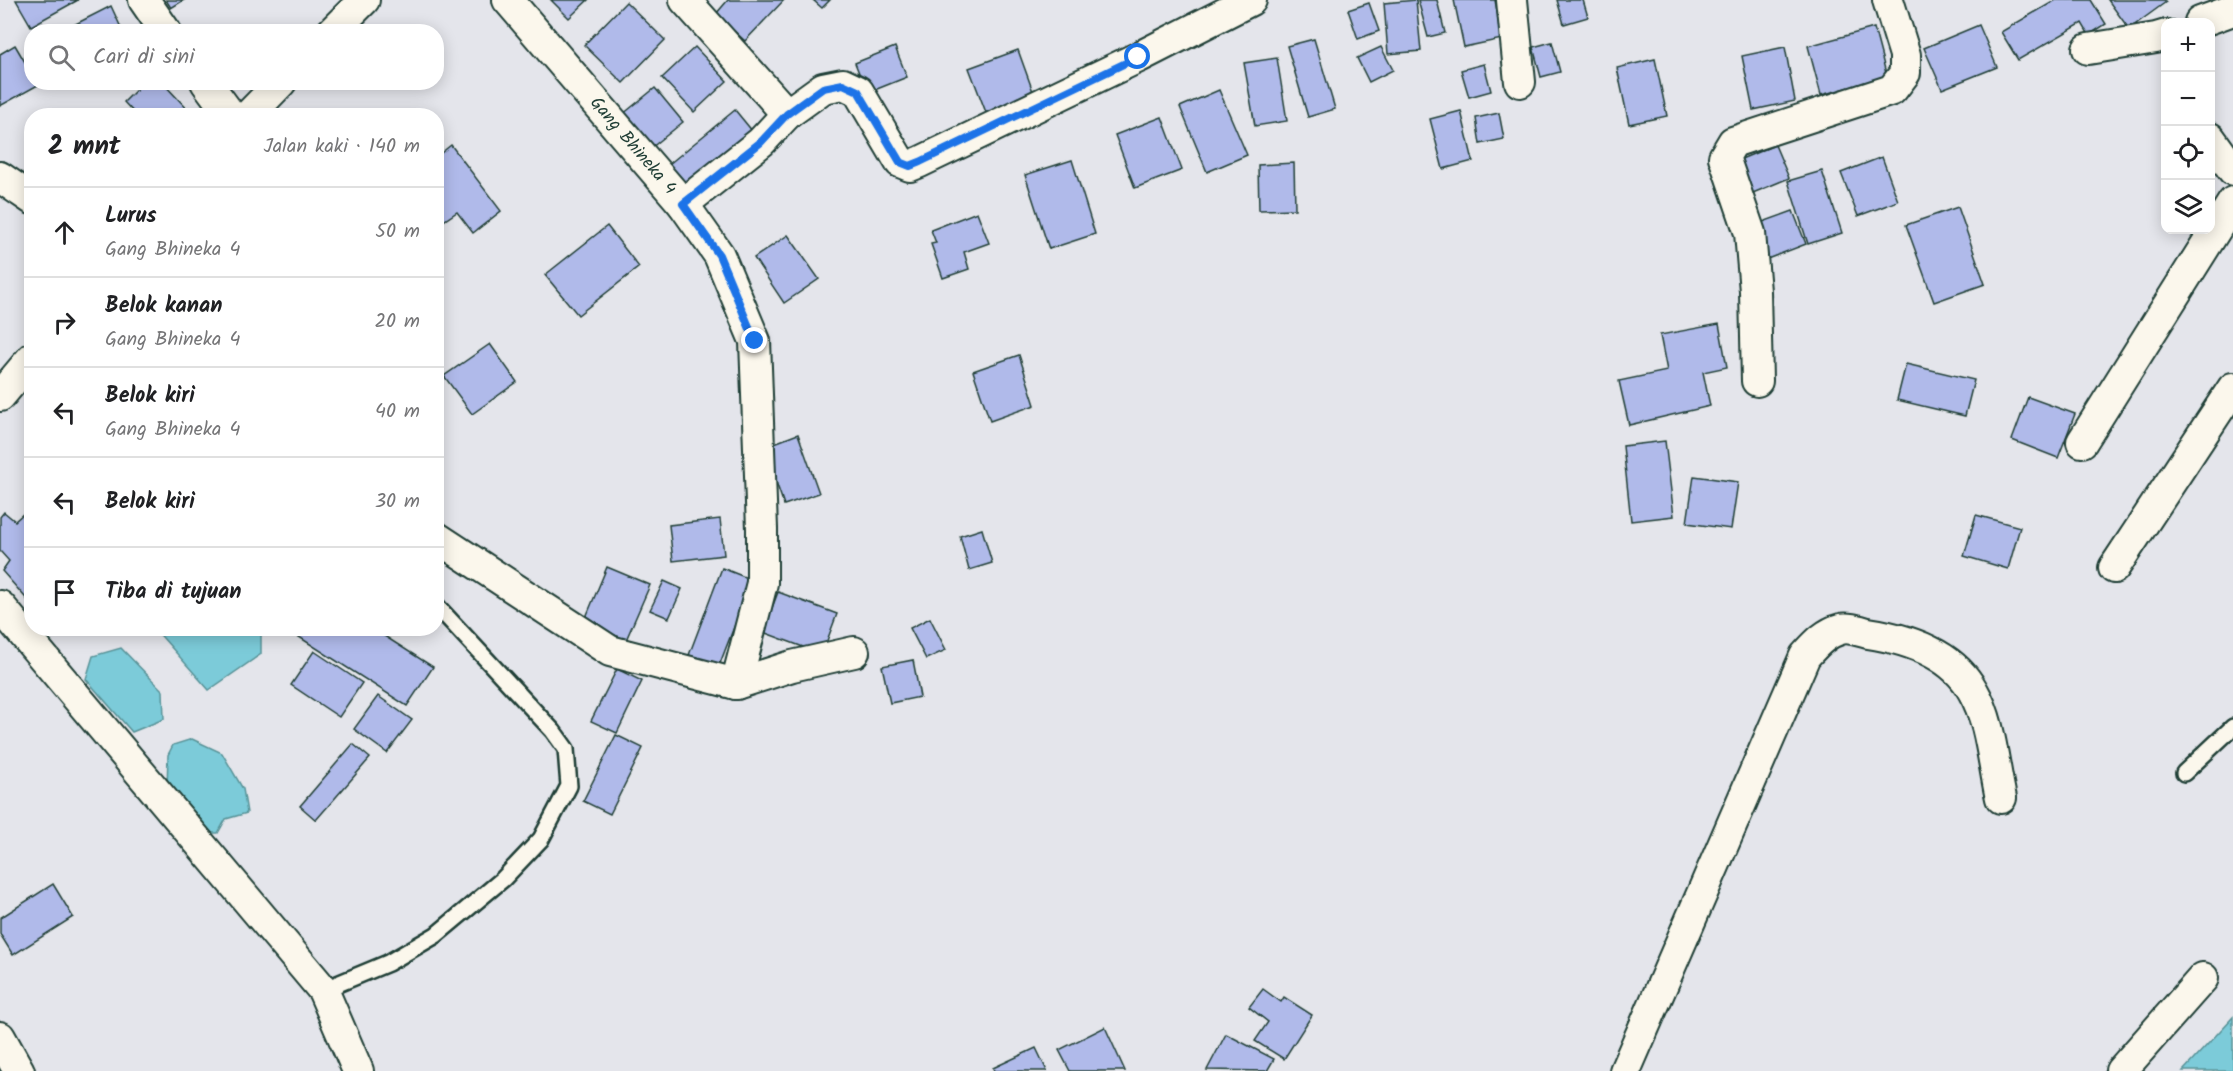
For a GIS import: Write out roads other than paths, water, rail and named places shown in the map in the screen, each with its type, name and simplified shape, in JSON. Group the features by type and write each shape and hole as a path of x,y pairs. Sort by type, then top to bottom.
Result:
{"street":[{"path":"144,0 160,24"},
{"path":"340,24 364,0"},
{"name":"Gang Bhineka 4","path":"508,0 683,204 761,142 787,114 823,88 843,84 858,91 900,162 910,166 1118,67 1251,0"},
{"path":"685,0 787,114"},
{"path":"1512,0 1520,82"},
{"path":"1757,381 1755,291 1750,233 1724,157 1733,142 1892,90 1905,73 1905,55 1888,0"},
{"path":"2210,18 2233,10"},
{"path":"2088,49 2161,43"},
{"path":"215,90 237,108"},
{"path":"253,108 272,90"},
{"path":"2215,144 2233,170"},
{"path":"0,177 24,194"},
{"path":"2082,442 2233,202"},
{"path":"683,204 719,255 755,341 762,583 736,684"},
{"path":"0,396 24,368"},
{"path":"2114,568 2233,388"},
{"path":"444,542 610,651 736,684 792,666 854,652"},
{"path":"0,606 24,635"},
{"path":"1625,1071 1805,656 1820,639 1842,628 1894,637 1930,651 1955,668 1973,689 1983,712 2001,798"},
{"path":"25,636 323,990 358,1071"},
{"path":"2121,1071 2203,978"},
{"path":"0,1037 19,1071"}],"lane":[{"path":"323,990 388,963 436,935 503,879 541,839 569,786 566,749 553,731 444,614"},
{"path":"2184,773 2233,727"}],"water":[{"path":"161,636 261,636 261,654 209,690"},
{"path":"121,648 163,691 164,719 132,732 86,679 93,656"},
{"path":"192,739 222,753 243,789 247,813 226,819 218,833 203,833 167,788 168,755 173,745"},
{"path":"2233,1017 2233,1071 2183,1071"}]}
